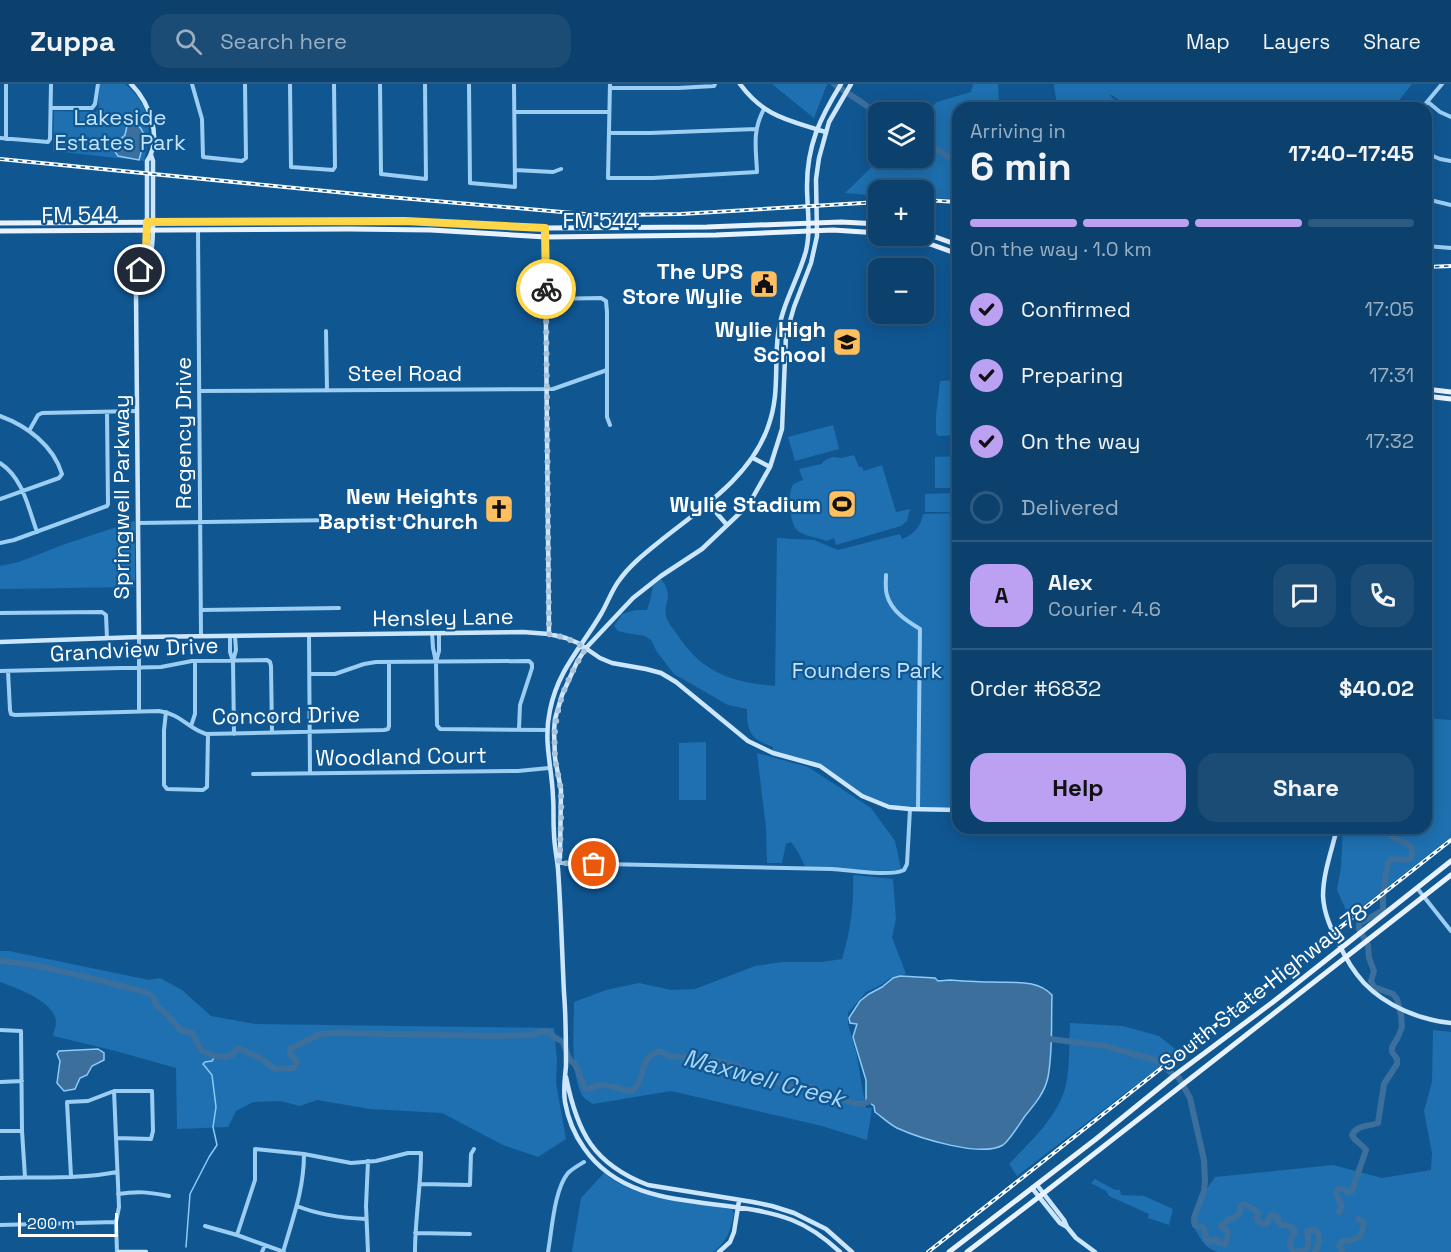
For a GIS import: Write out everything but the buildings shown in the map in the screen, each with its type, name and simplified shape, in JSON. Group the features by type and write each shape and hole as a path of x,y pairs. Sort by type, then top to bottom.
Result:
{"main road":[{"name":"Springwell Parkway","path":"131,84 143,99 150,115 153,136 151,255 138,283 136,293 139,637"},
{"path":"740,84 746,93 764,109 784,119 825,132"},
{"path":"841,84 816,129 811,148 808,166 808,239 805,254 783,308 776,356 777,388 774,410 767,432 753,458 743,470 708,503 636,560 621,578 602,614 567,664 553,696 547,730 558,863 566,1074 569,1096 580,1128 604,1159 616,1170 632,1179 648,1185 772,1206 794,1213 826,1229 849,1250"},
{"path":"558,863 561,790 555,758 554,731 562,695 572,671 586,648 633,598 702,549 743,510 770,467 782,429 786,334 812,260 817,231 819,158 825,132 852,84"},
{"name":"Springwell Parkway","path":"150,222 146,183 147,161 151,155"},
{"path":"146,183 153,183"},
{"path":"244,221 244,230"},
{"path":"308,229 312,225 330,224 337,221"},
{"name":"FM 544","path":"0,223 405,221 545,228 707,227 817,222 868,223"},
{"path":"68,222 69,231"},
{"path":"478,232 483,228 505,226"},
{"path":"633,227 633,236"},
{"path":"545,228 549,634"},
{"name":"FM 544","path":"0,231 417,229 546,237 716,235 850,230 868,232"},
{"path":"934,237 952,243"},
{"path":"931,246 952,252"},
{"path":"795,280 804,283"},
{"path":"778,334 786,334"},
{"path":"777,388 784,388"},
{"path":"1432,390 1451,392"},
{"path":"1432,397 1451,399"},
{"path":"753,458 770,467"},
{"path":"708,503 727,525"},
{"name":"Hensley Lane","path":"0,642 201,636 523,632 549,634 580,644 600,658 612,663 646,669 668,677 748,741 773,753 820,766 862,796 889,807 910,810 952,810"},
{"path":"547,730 554,731"},
{"path":"551,777 558,776"},
{"path":"1335,834 1325,875 1323,896 1327,919 1341,948 1364,983 1373,992 1396,1007 1430,1019 1451,1023"},
{"name":"South State Highway 78","path":"966,1238 1273,1002 1451,861"},
{"name":"South State Highway 78","path":"967,1252 1451,875"},
{"path":"566,1074 563,1085 565,1100 573,1129 582,1146 591,1157 625,1184 658,1196 738,1208 788,1219 808,1228 841,1252 849,1250"},
{"path":"1034,1186 1057,1215 1060,1223 1095,1252"},
{"path":"719,1252 730,1242 734,1232 739,1200"},
{"path":"788,1219 794,1213"},
{"path":"949,1252 966,1238"},
{"path":"954,1252 964,1244 966,1238"},
{"path":"118,1252 146,1252"}],"street":[{"path":"6,84 6,139"},
{"path":"0,138 48,142 51,84"},
{"path":"51,108 94,108 98,84"},
{"path":"192,84 202,120 202,157 242,161 245,160 245,84"},
{"path":"290,84 291,166 334,169 334,84"},
{"path":"380,84 381,174 426,179 425,84"},
{"path":"469,84 470,183 515,187 514,84"},
{"path":"716,84 678,88 610,86 608,178 653,178 756,172 756,129 764,109"},
{"path":"1428,102 1442,84"},
{"path":"1432,105 1451,117"},
{"path":"515,112 609,112"},
{"path":"609,133 650,134 756,129"},
{"path":"1432,155 1451,161"},
{"path":"515,170 553,172 561,169"},
{"path":"1432,200 1451,205"},
{"name":"Regency Drive","path":"198,230 201,636"},
{"path":"1432,246 1451,248"},
{"path":"546,299 601,298 606,301 607,417 610,425"},
{"path":"326,331 327,390"},
{"name":"Steel Road","path":"199,391 553,389 607,370"},
{"path":"29,431 38,415 42,413 137,411"},
{"path":"0,543 107,506 107,412"},
{"path":"0,416 29,431 42,441 62,472 59,478 0,499"},
{"path":"0,463 13,474 18,482 37,532"},
{"path":"138,523 400,519"},
{"path":"886,575 886,593 889,602 898,613 920,629 918,809"},
{"path":"201,610 339,608"},
{"path":"0,613 102,612 106,614 107,638"},
{"path":"432,633 436,662 438,728 442,730 547,730"},
{"path":"436,662 439,651 439,633"},
{"path":"309,635 310,773"},
{"path":"232,636 236,650 233,661 234,734"},
{"name":"Springwell Parkway","path":"139,637 139,712"},
{"name":"Grandview Drive","path":"0,671 165,667 195,661 267,660 271,666 272,733"},
{"path":"190,726 195,714 195,661"},
{"path":"310,675 334,674 364,664 389,662 529,661 532,664 520,705 519,729"},
{"name":"Concord Drive","path":"166,712 178,716 190,726 208,734 384,730 389,726 389,662"},
{"path":"8,671 10,710 15,715 166,712 164,785 168,790 206,788 208,734"},
{"name":"Woodland Court","path":"253,774 518,771 549,768"},
{"path":"558,863 735,866 896,873 904,870 907,864 910,810"},
{"path":"1417,888 1451,931"},
{"path":"0,1030 21,1031 25,1177"},
{"path":"0,1082 22,1081"},
{"path":"114,1091 119,1207 116,1222 118,1252"},
{"path":"71,1176 68,1102 88,1101 114,1091 152,1091 153,1131 151,1140 116,1138"},
{"path":"0,1131 22,1131"},
{"path":"237,1235 255,1180 255,1149 304,1154 351,1163 376,1161 408,1153 421,1153 415,1252"},
{"path":"420,1184 470,1185 471,1154 474,1149"},
{"path":"205,1227 237,1235 284,1252 303,1183 304,1154"},
{"path":"368,1161 366,1219 368,1252"},
{"path":"548,1252 560,1188 568,1174 584,1162"},
{"path":"0,1178 117,1172"},
{"path":"118,1194 136,1191 169,1196"},
{"path":"297,1206 311,1212 366,1219"},
{"path":"0,1225 116,1222"},
{"path":"415,1233 470,1234"},
{"path":"262,1252 265,1245"}],"green space":[{"name":"Lakeside Estates Park","path":"100,84 125,84 140,101 148,119 149,129 144,161 53,151 54,111 96,112 99,107"},
{"path":"772,84 827,84 814,118"},
{"path":"973,84 998,84 999,102 952,102 952,199 934,198 934,180 868,180 868,195 845,193 871,168 934,168 934,105 937,102 971,92"},
{"path":"1054,84 1412,84 1398,102 1122,102 1110,94 1117,102 1057,102"},
{"path":"952,380 952,435 938,436 936,433 940,381"},
{"path":"833,425 839,449 795,461 788,437"},
{"name":"Wylie Stadium","path":"854,455 859,467 862,467 864,471 882,465 896,512 910,509 907,521 901,526 836,545 834,538 827,541 799,532 792,520 790,499 794,484 803,480 799,469 821,464 833,457 842,458"},
{"path":"952,456 952,488 935,488 935,457"},
{"path":"952,493 952,512 925,512 925,494"},
{"name":"Founders Park","path":"952,513 952,810 889,807 853,790 823,769 773,753 773,747 759,741 751,734 747,709 728,705 674,674 651,640 645,636 618,631 614,626 622,614 647,610 653,586 661,579 668,596 667,619 697,658 707,667 731,678 775,686 777,538 814,540 838,550 900,534 902,539 916,529 923,514"},
{"path":"135,521 135,587 0,589 0,566 19,562"},
{"path":"1432,716 1436,719 1451,720 1451,837 1349,917 1337,890 1343,834 1432,834"},
{"path":"706,742 706,800 679,800 679,743"},
{"path":"757,753 808,767 871,808 895,841 901,869 892,871 806,868 791,842 786,844 782,863 767,863 766,828"},
{"path":"853,875 893,879 896,919 892,937 906,974 890,978 866,992 848,1013 848,1024 856,1052 866,1108 872,1108 867,1140 822,1126 671,1091 593,1104 585,1099 578,1086 574,1063 574,1002 606,990 639,983 671,990 695,989 755,966 842,959 851,917"},
{"path":"0,951 149,980 160,978 182,990 211,1016 255,1024 554,1028 557,1060 556,1083 566,1139 538,1157 503,1145 442,1113 370,1109 317,1100 300,1106 280,1101 253,1102 236,1111 228,1127 177,1129 176,1068 53,1036 56,1022 49,1008 34,996 0,982"},
{"path":"1070,1023 1123,1026 1159,1036 1179,1052 1017,1176 1009,1164 1043,1128 1062,1097 1068,1070"},
{"path":"1433,1030 1451,1032 1451,1252 1218,1252 1205,1244 1191,1224 1196,1205 1215,1177 1333,1165 1382,1178 1431,1170 1432,1153 1424,1111 1432,1082"},
{"path":"604,1173 616,1182 647,1194 731,1209 734,1212 728,1234 714,1252 572,1252 581,1198"},
{"path":"1095,1179 1115,1190 1120,1190 1121,1195 1144,1196 1173,1209 1169,1225 1148,1218 1149,1214 1109,1196 1106,1191 1091,1183"}],"shaded area":[{"path":"134,124 139,126 143,134 139,160 118,156 114,150 115,144 125,135 127,126"},
{"path":"900,976 935,978 938,981 1032,984 1052,995 1051,1057 1047,1082 1036,1102 1003,1145 993,1148 966,1148 920,1137 897,1128 875,1112 874,1106 865,1103 866,1080 853,1037 857,1024 850,1023 849,1018 860,1001 893,978"},
{"path":"98,1049 104,1053 104,1060 92,1066 87,1075 80,1078 75,1089 64,1091 57,1083 60,1061 57,1054 59,1051"}],"waterway":[{"path":"834,84 868,107"},
{"path":"934,147 952,159"},
{"path":"1339,1212 1342,1207 1336,1193 1337,1190 1341,1188 1352,1191 1366,1150 1352,1135 1360,1127 1378,1123 1384,1084 1397,1064 1397,1059 1392,1052 1392,1047 1402,1027 1397,999 1393,994 1374,987 1371,981 1374,971 1369,958 1368,945 1359,929 1359,924 1383,910 1383,892 1388,863 1391,859 1411,858 1411,846 1394,838 1391,834"},
{"name":"Maxwell Creek","path":"0,961 55,970 145,992 152,996 158,1007 181,1030 192,1033 201,1050 215,1056 227,1057 238,1048 260,1058 275,1069 294,1068 297,1062 290,1054 290,1049 320,1034 495,1036 531,1035 543,1031 551,1033 563,1042 585,1088 605,1085 632,1091 639,1082 648,1059 659,1051 670,1056 711,1060 738,1066 754,1077 788,1087 813,1087 825,1094 840,1097 852,1103 862,1104 870,1101"},
{"name":"Maxwell Creek","path":"1044,1041 1050,1039 1105,1046 1159,1061 1179,1078 1190,1098 1204,1160 1204,1191 1195,1215 1195,1225 1204,1228 1208,1241 1216,1239 1219,1243 1225,1244 1228,1234 1227,1230 1221,1226 1239,1214 1241,1205 1244,1204 1258,1212 1259,1222 1267,1224 1271,1215 1278,1217 1280,1225 1292,1228 1295,1232 1290,1244 1295,1252"},
{"path":"186,1247 190,1194 217,1145 213,1127 216,1107 212,1075 203,1064 212,1061 215,1056"},
{"path":"1342,1252 1339,1246 1341,1242 1358,1238 1362,1233 1364,1222 1358,1219"},
{"name":"Maxwell Creek","path":"1296,1252 1307,1248 1307,1231 1316,1230 1319,1241 1315,1252"}],"railway":[{"path":"0,159 585,214 681,214 868,203"},
{"path":"934,201 952,202"},
{"path":"1432,267 1451,266"},
{"path":"928,1252 1451,840"}],"way so far":[{"path":"546,289 549,634 566,638 586,648 568,680 555,719 555,758 561,790 558,863 594,864"}],"place":[{"name":"The UPS Store Wylie","path":"764,284"},
{"name":"Wylie High School","path":"847,342"},
{"name":"Wylie Stadium","path":"842,504"},
{"name":"New Heights Baptist Church","path":"499,509"}],"route":[{"path":"140,270 146,251 147,222 405,221 545,228 546,289"}]}
